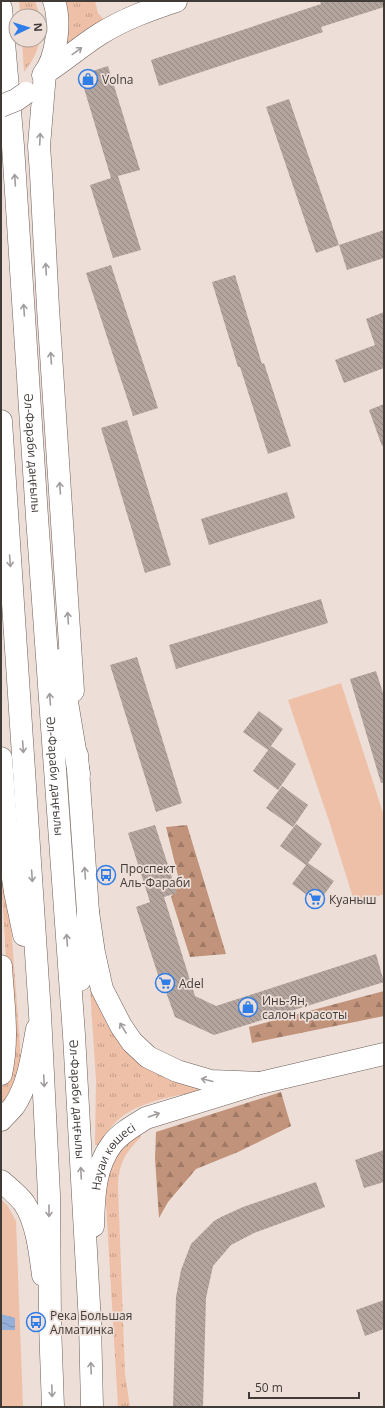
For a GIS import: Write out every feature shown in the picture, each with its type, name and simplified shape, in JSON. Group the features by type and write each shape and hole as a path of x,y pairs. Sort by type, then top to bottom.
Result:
{"main road":[{"path":"45,73 54,53 57,32 56,7 54,1"},
{"path":"1,106 16,100 26,93 45,73 100,34 126,20 176,1"},
{"name":"Әл-Фараби даңғылы","path":"1,8 13,146 37,517 74,1035 90,1323 92,1407"},
{"name":"Әл-Фараби даңғылы","path":"45,73 39,146 88,912"},
{"path":"1,421 40,1014 49,1195 50,1324 53,1407"},
{"path":"37,517 79,774"},
{"path":"1,758 7,836 14,885 40,1014 28,1072 22,1089 14,1106 1,1120"},
{"path":"74,1035 88,912"},
{"name":"Науаи көшесі","path":"88,912 94,953 102,989 121,1026 132,1042 148,1057 177,1071 211,1081 260,1083"},
{"path":"1,966 5,1034 5,1058 1,1074"},
{"name":"Науаи көшесі","path":"90,1323 94,1191 103,1158 112,1143 130,1128 146,1118 260,1083 384,1054"},
{"path":"1,1181 24,1203 32,1219 39,1248 50,1324"}],"green space":[{"path":"19,1 35,1 37,8 19,8"},
{"path":"64,1 95,1 98,13 105,21 62,51"},
{"path":"22,48 37,48 34,57 24,72"},
{"path":"341,683 384,816 384,894 355,904 330,824 288,700"},
{"path":"1,822 8,886 21,1073 1,1107 1,1089 7,1079 11,1043 1,874"},
{"path":"187,825 226,954 190,957 171,897 180,884 166,827"},
{"path":"90,988 107,1025 121,1044 227,1087 171,1097 143,1105 120,1118 98,1145 95,1145 96,1080"},
{"path":"384,991 384,1016 252,1043 249,1027"},
{"path":"281,1092 291,1126 238,1152 196,1169 168,1202 159,1218 155,1158 156,1132"},
{"path":"140,1128 141,1137 127,1153 121,1165 118,1186 125,1374 130,1407 118,1407 105,1186 115,1153"},
{"path":"1,1199 7,1205 16,1221 23,1407 1,1407"}],"water":[{"path":"1,1314 15,1318 15,1330 1,1330"}],"building":[{"path":"320,1 384,1 384,7 321,27 323,32 159,86 151,60 321,4"},
{"path":"108,66 140,170 118,176 141,250 113,258 90,185 111,178 80,75"},
{"path":"289,99 339,245 316,253 266,107"},
{"path":"384,230 384,258 347,270 339,245"},
{"path":"111,265 158,408 133,416 86,273"},
{"path":"235,275 262,364 264,363 291,446 268,454 240,367 238,367 212,282"},
{"path":"384,312 384,368 344,383 335,360 375,345 366,319"},
{"path":"384,404 384,445 382,446 369,410"},
{"path":"127,420 171,565 145,573 101,428"},
{"path":"287,492 295,518 209,545 201,519"},
{"path":"321,599 328,623 176,669 169,645"},
{"path":"137,657 182,803 156,812 110,665"},
{"path":"376,671 384,696 384,783 381,783 350,679"},
{"path":"259,711 283,729 268,750 243,732"},
{"path":"271,746 296,764 278,790 253,771"},
{"path":"282,786 308,805 293,827 266,808"},
{"path":"296,824 322,844 308,863 334,881 318,903 292,884 306,865 280,846"},
{"path":"155,825 177,893 164,897 195,996 216,1006 376,954 384,982 214,1035 175,1017 161,978 159,978 136,907 150,902 128,833"},
{"path":"384,1150 384,1182 364,1188 355,1160"},
{"path":"316,1182 325,1207 254,1233 231,1245 213,1266 206,1298 203,1407 173,1407 176,1297 181,1270 191,1244 214,1221 221,1217 243,1207"},
{"path":"384,1300 384,1329 365,1336 356,1310"}],"place":[{"name":"Volna","path":"88,79"},
{"name":"Проспект Аль-Фараби","path":"106,875"},
{"name":"Куаныш","path":"315,899"},
{"name":"Adel","path":"165,983"},
{"name":"Инь-Ян, салон красоты","path":"248,1007"},
{"name":"Река Большая Алматинка","path":"36,1322"}]}
